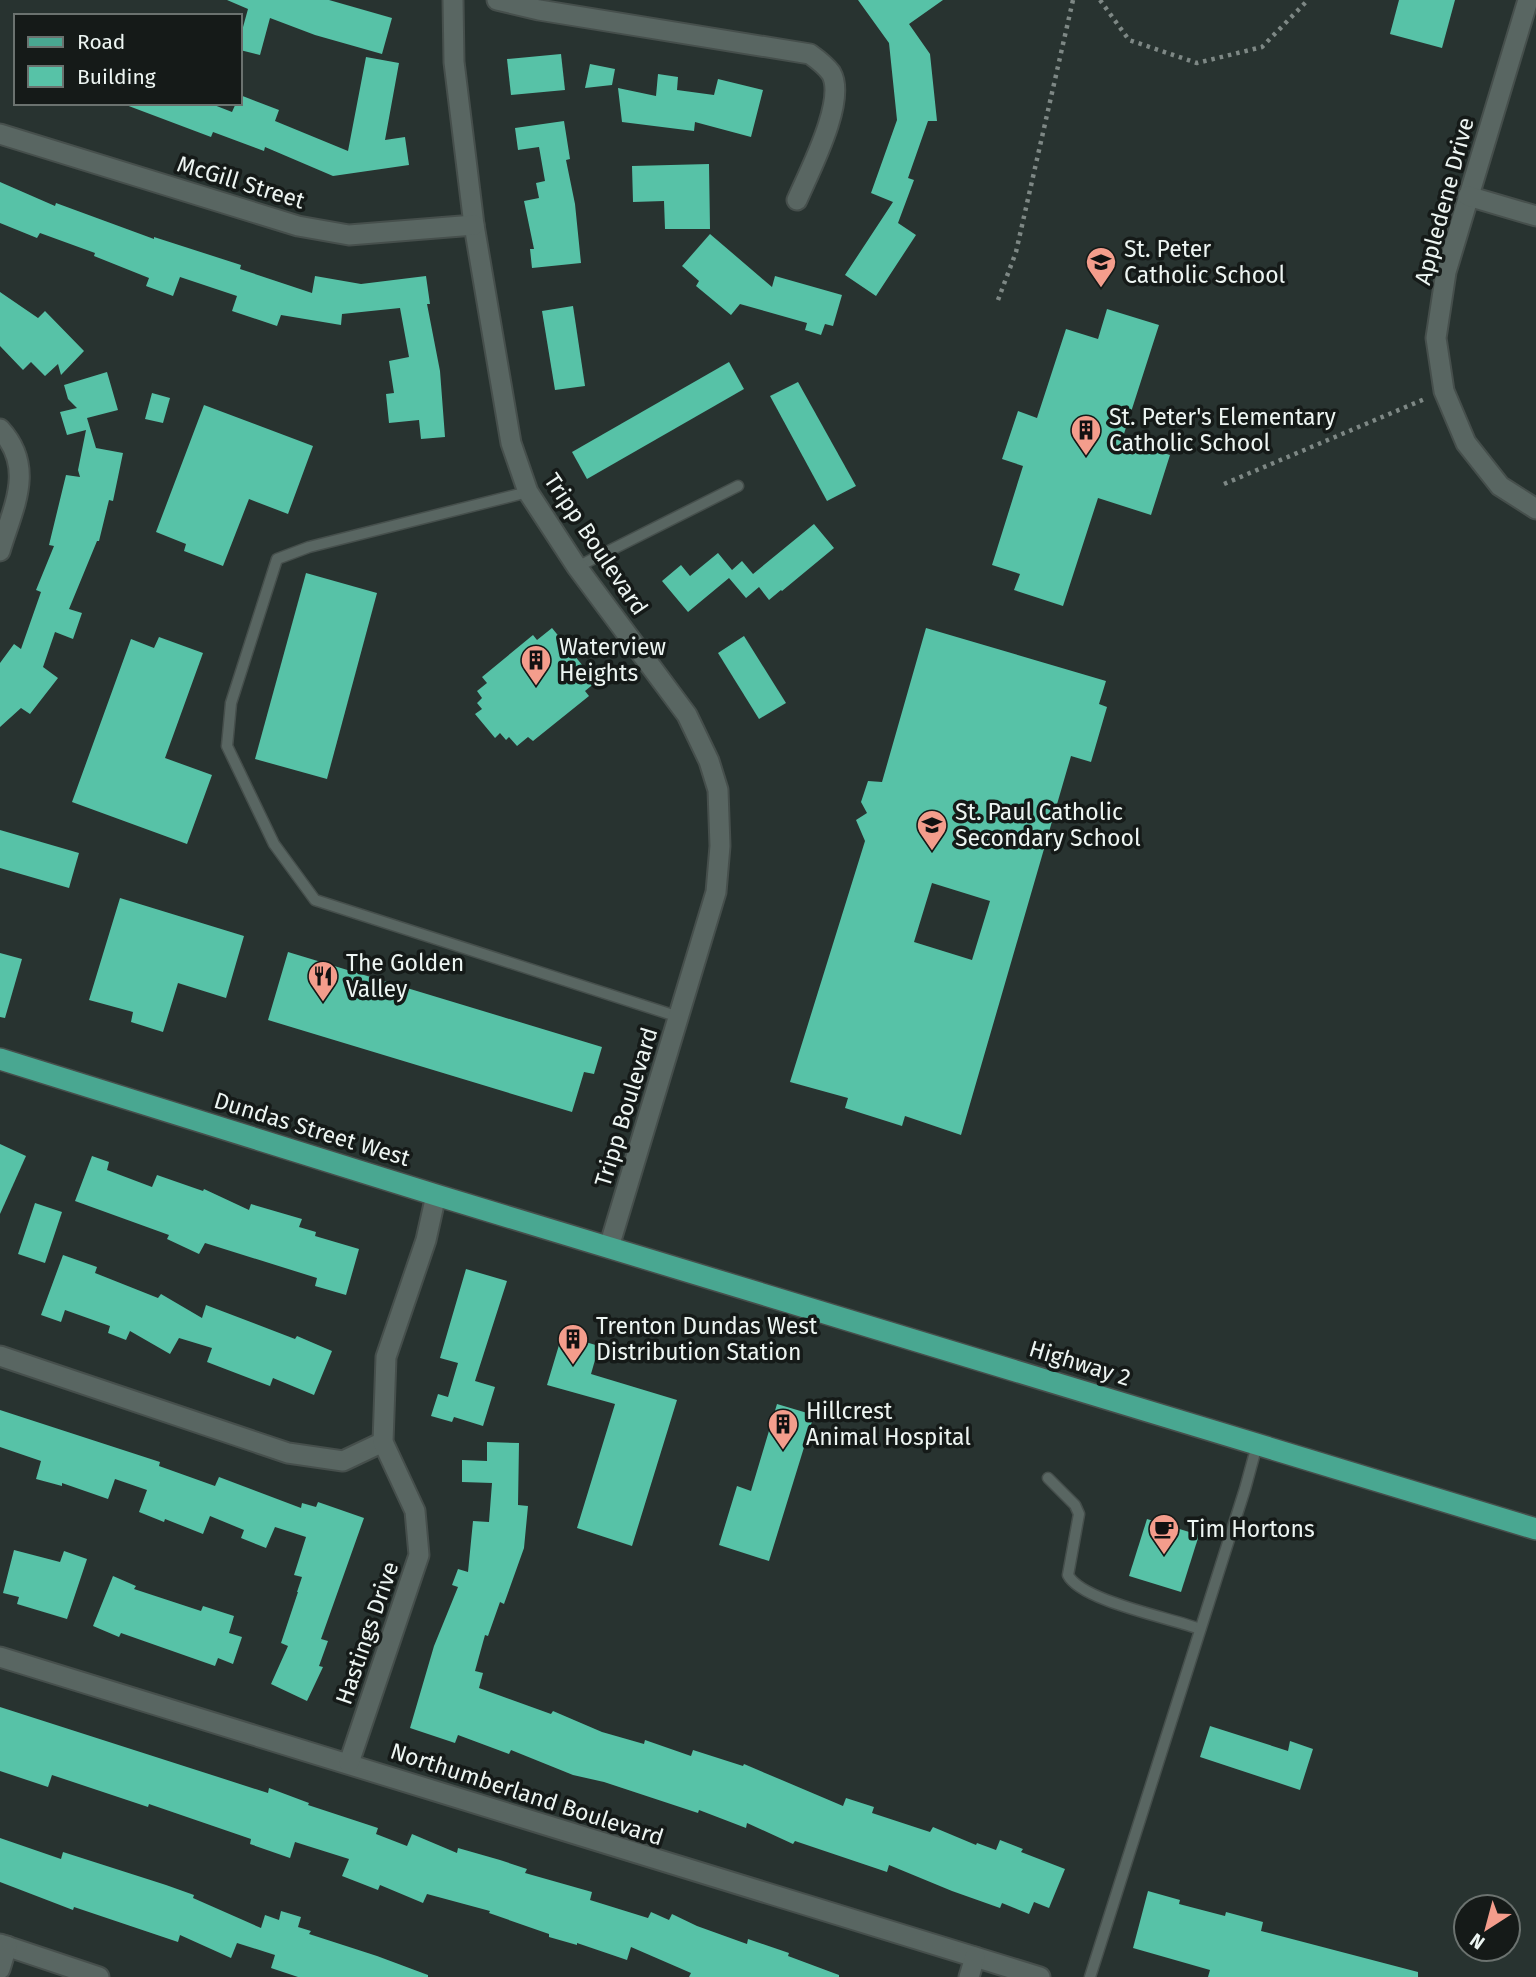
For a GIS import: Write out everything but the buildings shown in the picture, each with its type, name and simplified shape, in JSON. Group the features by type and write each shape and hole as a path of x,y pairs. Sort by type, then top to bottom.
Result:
{"main road":[{"name":"Dundas Street West","path":"0,1059 609,1247"},
{"name":"Highway 2","path":"609,1247 1536,1529"}],"street":[{"name":"Tripp Boulevard","path":"453,0 454,62 474,225 511,443 527,492 577,566 687,715 709,761 719,790 720,846 716,892 609,1247"},
{"path":"497,0 539,10 810,54 830,71 836,87 830,118 797,200"},
{"name":"Appledene Drive","path":"1528,0 1446,272 1436,338 1444,391 1466,443 1500,486 1536,509"},
{"name":"McGill Street","path":"0,134 298,226 349,235 474,225"},
{"path":"1468,196 1536,216"},
{"path":"0,429 13,443 20,466 18,492 0,551"},
{"name":"Hastings Drive","path":"348,1763 419,1555 415,1511 383,1442 386,1357 426,1240 436,1195"},
{"path":"0,1356 288,1453 343,1461 383,1442"},
{"name":"Northumberland Boulevard","path":"0,1657 1040,1977"},
{"path":"0,1969 3,1945 99,1977"},
{"path":"969,1977 975,1957"}],"lane":[{"path":"577,566 738,486"},
{"path":"527,492 309,547 277,559 231,703 227,746 274,844 315,900 680,1017"},
{"path":"1090,1977 1257,1445"},
{"path":"1048,1478 1075,1505 1079,1514 1068,1575 1072,1582 1101,1598 1200,1629"}],"path":[{"path":"998,300 1016,252 1073,0"},
{"path":"1100,0 1129,40 1197,64 1262,47 1308,0"},
{"path":"1224,484 1444,391"}],"place":[{"name":"St. Peter Catholic School","path":"1101,289"},
{"name":"St. Peter's Elementary Catholic School","path":"1086,457"},
{"name":"Waterview Heights","path":"536,687"},
{"name":"St. Paul Catholic Secondary School","path":"932,852"},
{"name":"The Golden Valley","path":"323,1003"},
{"name":"Trenton Dundas West Distribution Station","path":"573,1366"},
{"name":"Hillcrest Animal Hospital","path":"783,1451"},
{"name":"Tim Hortons","path":"1164,1556"}]}
